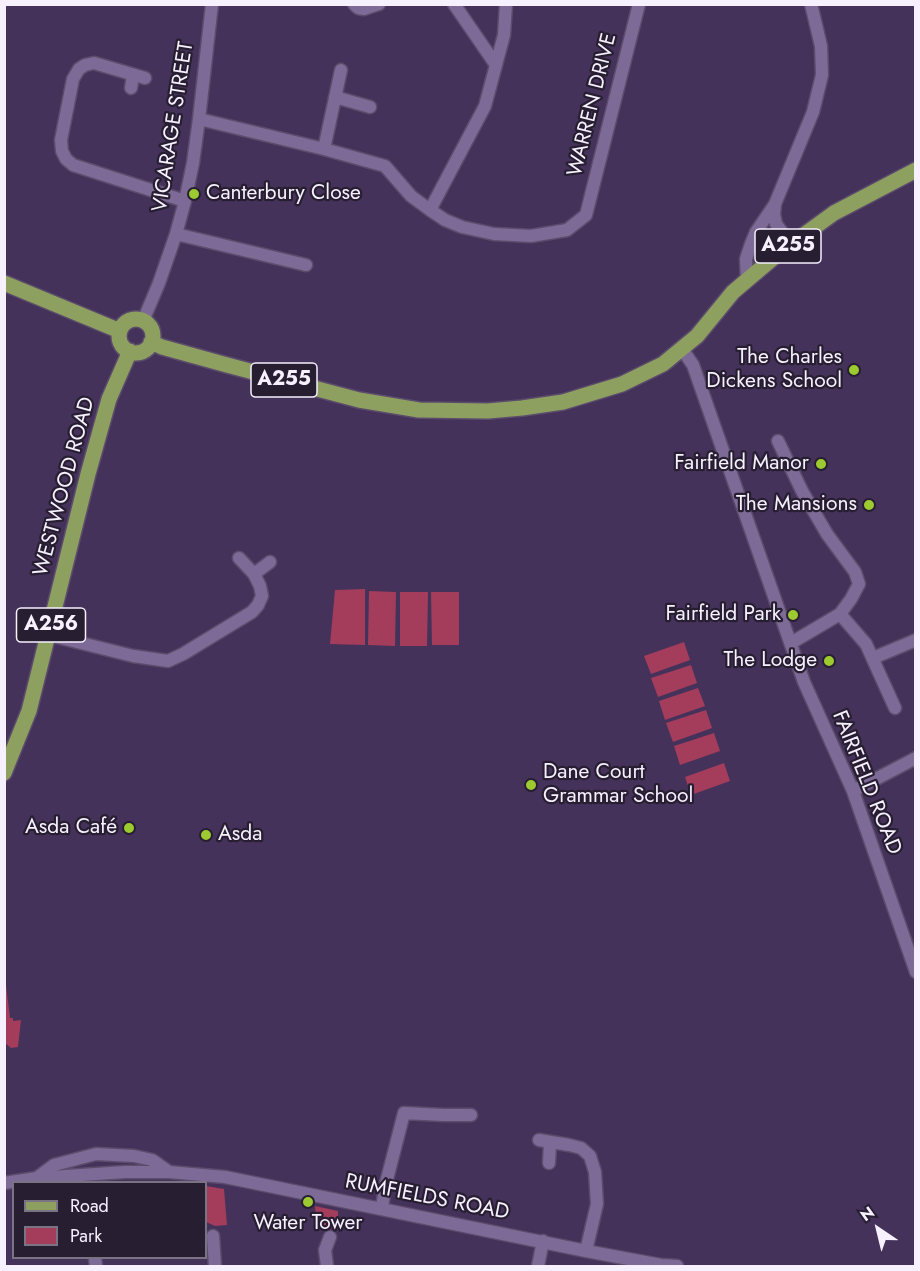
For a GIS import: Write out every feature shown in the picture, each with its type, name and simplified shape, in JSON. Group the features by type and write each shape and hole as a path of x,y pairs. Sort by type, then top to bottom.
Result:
{"main road":[{"name":"A255","path":"151,342 162,347 359,400 419,410 488,411 563,402 622,384 663,364 697,336 747,280 791,244 834,213 915,170"},
{"path":"4,282 120,331"},
{"path":"139,319 150,328 151,342 140,352 130,351 122,345 120,331 129,320 139,319"},
{"name":"WESTWOOD ROAD","path":"4,773 29,711 109,399 130,351"}],"street":[{"name":"VICARAGE STREET","path":"143,321 159,284 176,234 193,163 212,4"},
{"path":"354,4 364,9 379,4"},
{"path":"454,4 496,65"},
{"path":"199,119 385,166 411,196 430,210 485,106 504,35 506,4"},
{"name":"WARREN DRIVE","path":"430,210 462,227 494,234 531,236 567,230 585,215 639,4"},
{"path":"791,244 776,224 774,214 813,112 822,75 821,45 811,4"},
{"path":"131,88 139,76 94,63 86,64 79,69 74,79 61,140 62,151 73,165 184,201"},
{"path":"324,149 341,70"},
{"path":"335,98 370,107"},
{"path":"747,280 746,259 751,244 756,232 776,204"},
{"path":"756,232 767,225 776,224"},
{"path":"176,234 290,268 306,265"},
{"name":"FAIRFIELD ROAD","path":"682,349 693,365 804,682 853,791 915,972"},
{"path":"778,441 802,491 822,525 855,572 859,584 851,600 840,614 791,643"},
{"path":"49,635 132,656 168,661 252,612 258,605 262,596 260,586 254,574 239,558"},
{"path":"254,574 270,562"},
{"path":"840,614 866,644 895,708"},
{"path":"873,658 915,640"},
{"path":"853,791 915,758"},
{"path":"382,1208 405,1108 442,1116 471,1114"},
{"path":"549,1163 544,1142 581,1148 590,1156 596,1172 597,1204 586,1251"},
{"name":"RUMFIELDS ROAD","path":"37,1178 54,1165 96,1154 134,1156 152,1160 169,1172"},
{"name":"RUMFIELDS ROAD","path":"17,1181 37,1178 88,1178 125,1172 169,1172 225,1177 586,1251 677,1266"},
{"path":"213,1236 215,1266"},
{"path":"327,1266 325,1250 330,1237"},
{"path":"538,1266 543,1241"}],"green space":[{"path":"365,589 365,645 330,644 335,590"},
{"path":"369,591 396,592 395,646 368,645"},
{"path":"400,592 428,592 427,646 400,646"},
{"path":"431,592 459,592 459,645 432,645"},
{"path":"684,642 690,660 651,674 644,656"},
{"path":"691,665 697,683 658,697 651,678"},
{"path":"698,688 705,706 665,720 659,701"},
{"path":"706,710 712,728 673,742 666,723"},
{"path":"714,733 720,751 680,765 674,746"},
{"path":"724,763 730,781 691,795 685,777"},
{"path":"4,982 10,1018 13,1018 13,1021 21,1020 18,1047 11,1048 5,1043"},
{"path":"207,1186 224,1189 227,1225 215,1226 207,1222"},
{"path":"315,1206 338,1211 338,1228 317,1229"}],"place":[{"name":"Canterbury Close","path":"194,194"},
{"name":"The Charles Dickens School","path":"854,370"},
{"name":"Fairfield Manor","path":"821,464"},
{"name":"The Mansions","path":"869,505"},
{"name":"Fairfield Park","path":"793,615"},
{"name":"The Lodge","path":"829,661"},
{"name":"Dane Court Grammar School","path":"531,785"},
{"name":"Asda Café","path":"129,828"},
{"name":"Asda","path":"206,835"},
{"name":"Water Tower","path":"308,1202"}]}
